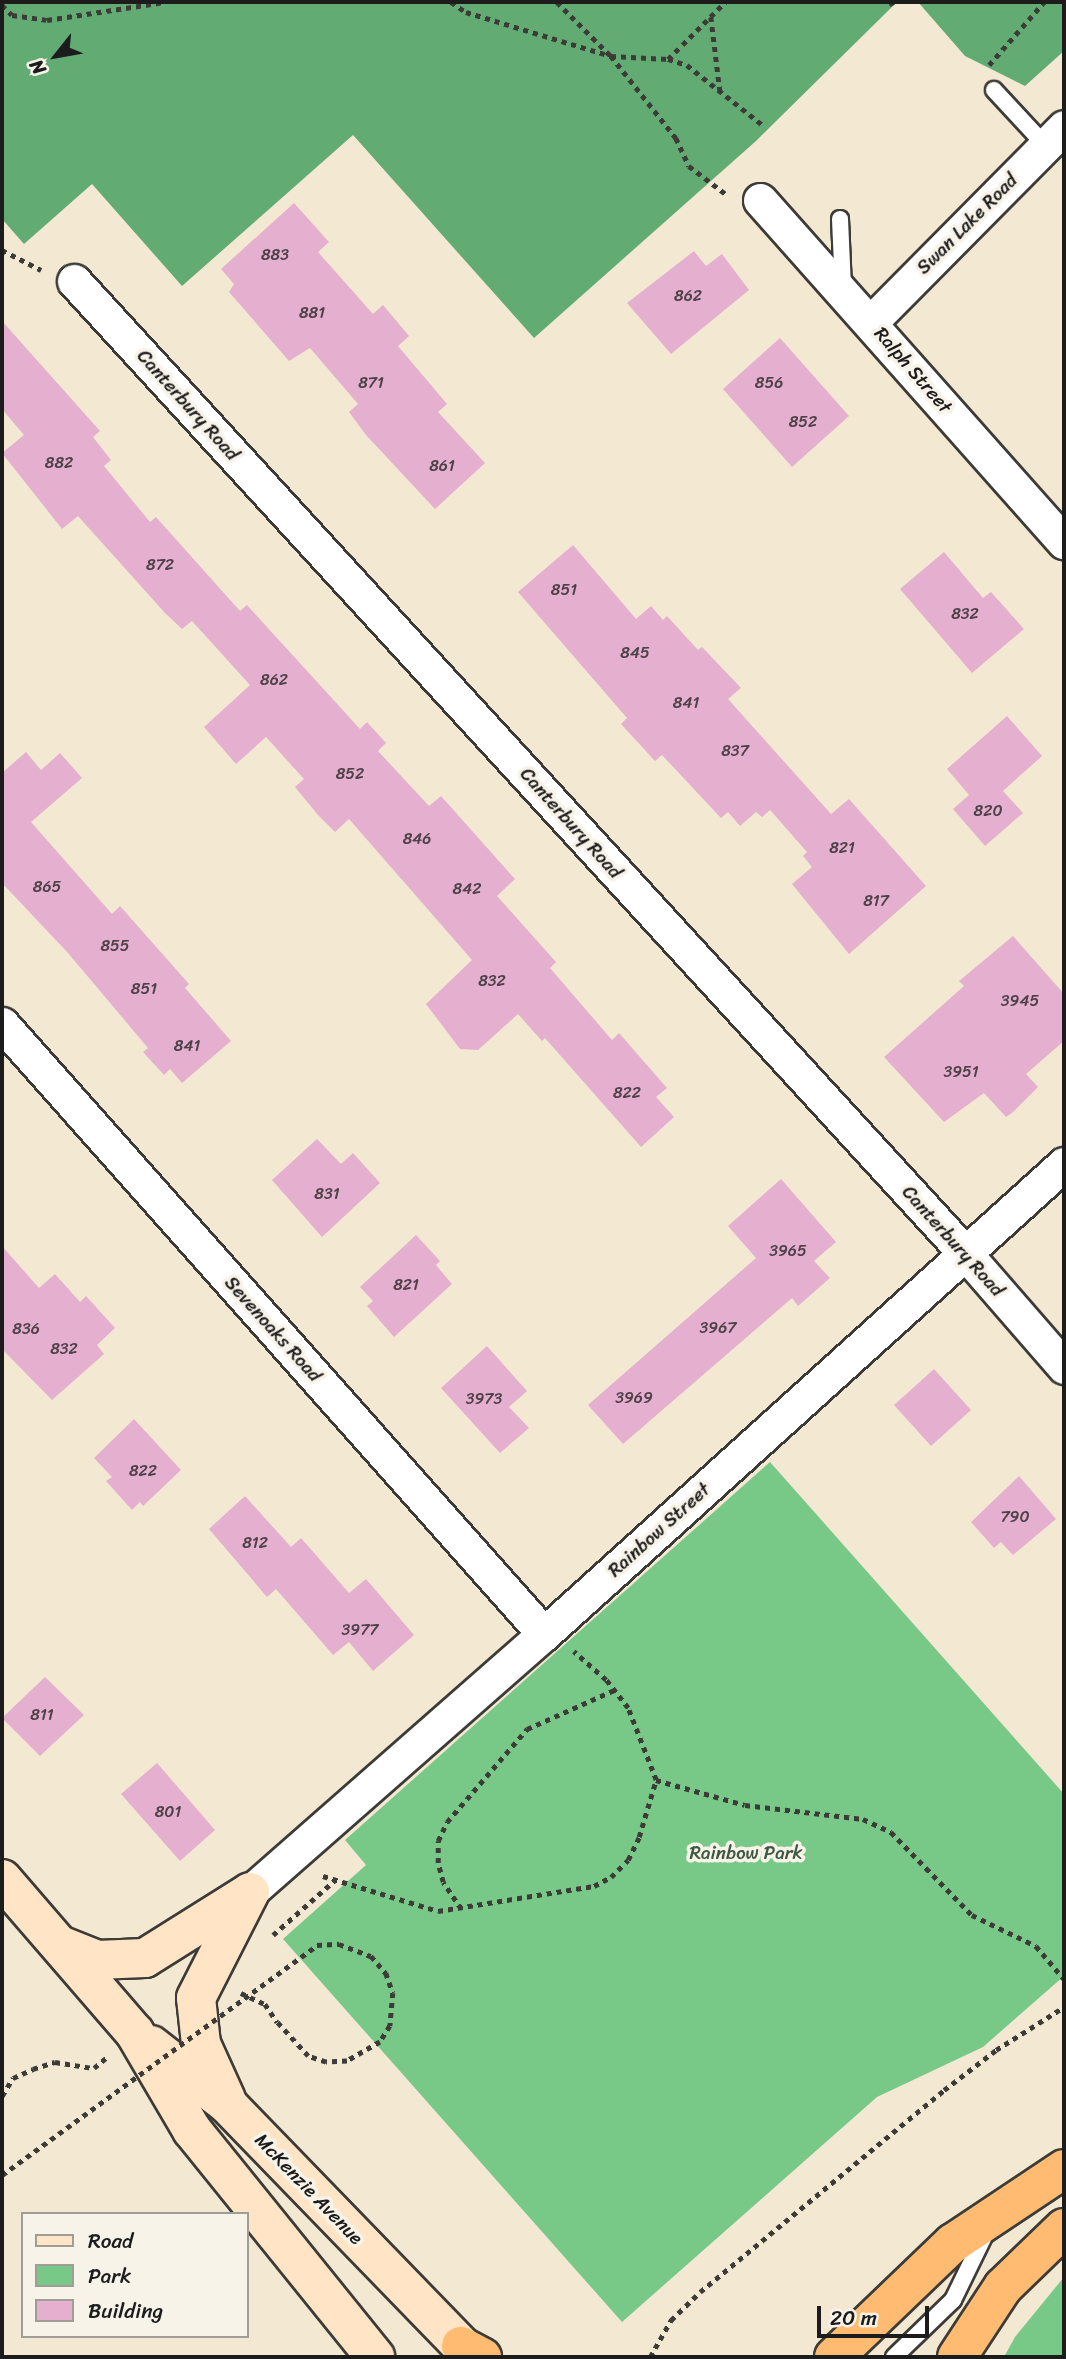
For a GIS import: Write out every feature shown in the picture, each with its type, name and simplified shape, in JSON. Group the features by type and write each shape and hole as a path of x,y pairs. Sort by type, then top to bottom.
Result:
{"highway":[{"path":"834,2357 953,2243 1064,2169"},
{"path":"957,2357 1003,2287 1064,2228"}],"main road":[{"name":"McKenzie Avenue","path":"2,1879 135,2032 192,2130 375,2357"},
{"path":"60,1945 97,1960 145,1958 250,1892"},
{"path":"228,2105 201,2044 196,1998 250,1892"},
{"name":"McKenzie Avenue","path":"135,2032 228,2105 472,2353"}],"street":[{"name":"Swan Lake Road","path":"871,322 1055,136"},
{"name":"Ralph Street","path":"760,200 1064,542"},
{"name":"Canterbury Road","path":"74,281 965,1253 1064,1367"},
{"name":"Sevenoaks Road","path":"2,1024 548,1631"},
{"name":"Rainbow Street","path":"250,1892 548,1631 1064,1164"}],"lane":[{"path":"994,90 1055,136"},
{"path":"840,219 843,291"},
{"path":"894,2357 953,2300 995,2214"}],"path":[{"path":"2,5 12,15 47,20 165,2"},
{"path":"452,2 466,12 589,50 611,55 668,59 687,65 764,126"},
{"path":"557,2 624,71 676,138 689,166 734,199 760,200"},
{"path":"668,59 725,2"},
{"path":"986,68 1044,2"},
{"path":"711,16 720,90"},
{"path":"2,250 47,273 74,281"},
{"path":"282,1864 419,1906 462,1910 594,1886 611,1877 628,1860 639,1837 656,1780 643,1738 614,1690 548,1631"},
{"path":"462,1910 443,1882 438,1863 438,1841 447,1822 527,1729 614,1690"},
{"path":"656,1780 745,1805 863,1819 891,1832 954,1900 972,1915 1035,1946 1064,1979"},
{"path":"262,1945 335,1880"},
{"path":"2,2175 317,1945 338,1944 371,1956 386,1973 393,1993 390,2026 380,2042 347,2061 326,2062 308,2056 277,2022"},
{"path":"650,2357 671,2320 700,2292 955,2082 1064,2007"},
{"path":"2,2096 13,2078 55,2062 94,2068 135,2032"}],"green space":[{"path":"2,2 897,2 756,141 534,338 353,135 182,286 92,184 24,244 2,219"},
{"path":"918,2 1064,2 1064,51 1025,86 965,56"},
{"name":"Rainbow Park","path":"770,1462 1064,1794 1064,1976 983,2047 877,2097 622,2322 283,1939 366,1865 345,1840"},
{"path":"1064,2277 1064,2357 1004,2357 1015,2337"}],"building":[{"path":"294,203 329,242 318,252 373,314 383,305 409,336 398,346 447,404 438,412 485,463 435,509 366,435 349,412 358,404 310,348 289,361 229,292 234,284 221,269"},
{"path":"694,251 706,266 722,254 749,290 671,354 627,303"},
{"path":"2,321 100,431 93,437 111,460 104,466 150,522 156,517 240,611 247,605 360,729 367,722 386,743 378,751 429,806 441,796 515,879 497,896 556,962 550,968 612,1040 619,1033 667,1088 656,1097 674,1117 641,1147 545,1038 542,1041 518,1014 478,1050 460,1049 426,1004 472,960 349,819 335,832 318,815 295,787 304,779 266,737 236,764 204,727 250,685 192,621 182,629 165,613 78,516 62,529 2,453 24,435 2,409"},
{"path":"780,338 849,416 792,467 723,389"},
{"path":"573,545 636,619 651,606 663,620 667,616 698,650 702,647 741,688 728,699 831,814 849,799 926,886 849,954 792,884 812,867 803,856 807,852 770,810 762,817 756,812 740,826 728,812 721,818 662,755 655,761 621,724 627,718 518,592"},
{"path":"944,552 983,598 991,592 1024,629 972,673 900,589"},
{"path":"1007,716 1042,756 1003,791 1023,813 985,846 953,809 969,795 947,769"},
{"path":"26,752 41,770 60,753 82,778 31,822 112,914 120,906 189,984 185,988 231,1041 182,1083 170,1069 164,1075 143,1052 148,1048 68,953 2,883 2,773"},
{"path":"1013,936 1064,994 1064,1041 1026,1074 1038,1087 1006,1117 984,1093 944,1122 884,1057 964,986 959,981"},
{"path":"317,1139 341,1164 353,1153 380,1183 322,1237 272,1180"},
{"path":"781,1179 836,1242 814,1261 830,1278 798,1306 792,1298 623,1444 588,1405 756,1258 728,1226"},
{"path":"416,1235 440,1261 436,1265 452,1284 394,1337 367,1306 373,1301 360,1287"},
{"path":"2,1246 39,1288 55,1274 80,1302 86,1296 115,1328 97,1345 104,1354 52,1400 2,1349"},
{"path":"487,1346 527,1391 509,1407 529,1428 500,1453 441,1388"},
{"path":"934,1369 971,1410 931,1446 894,1405"},
{"path":"134,1419 181,1470 143,1506 140,1502 132,1510 106,1481 112,1477 94,1458"},
{"path":"1019,1476 1056,1519 1013,1555 1001,1542 994,1548 971,1522"},
{"path":"245,1496 291,1547 301,1538 349,1593 366,1579 414,1635 373,1671 349,1642 333,1655 276,1589 267,1597 209,1529"},
{"path":"45,1677 84,1715 40,1756 2,1718"},
{"path":"157,1763 215,1830 180,1861 121,1794"}]}
